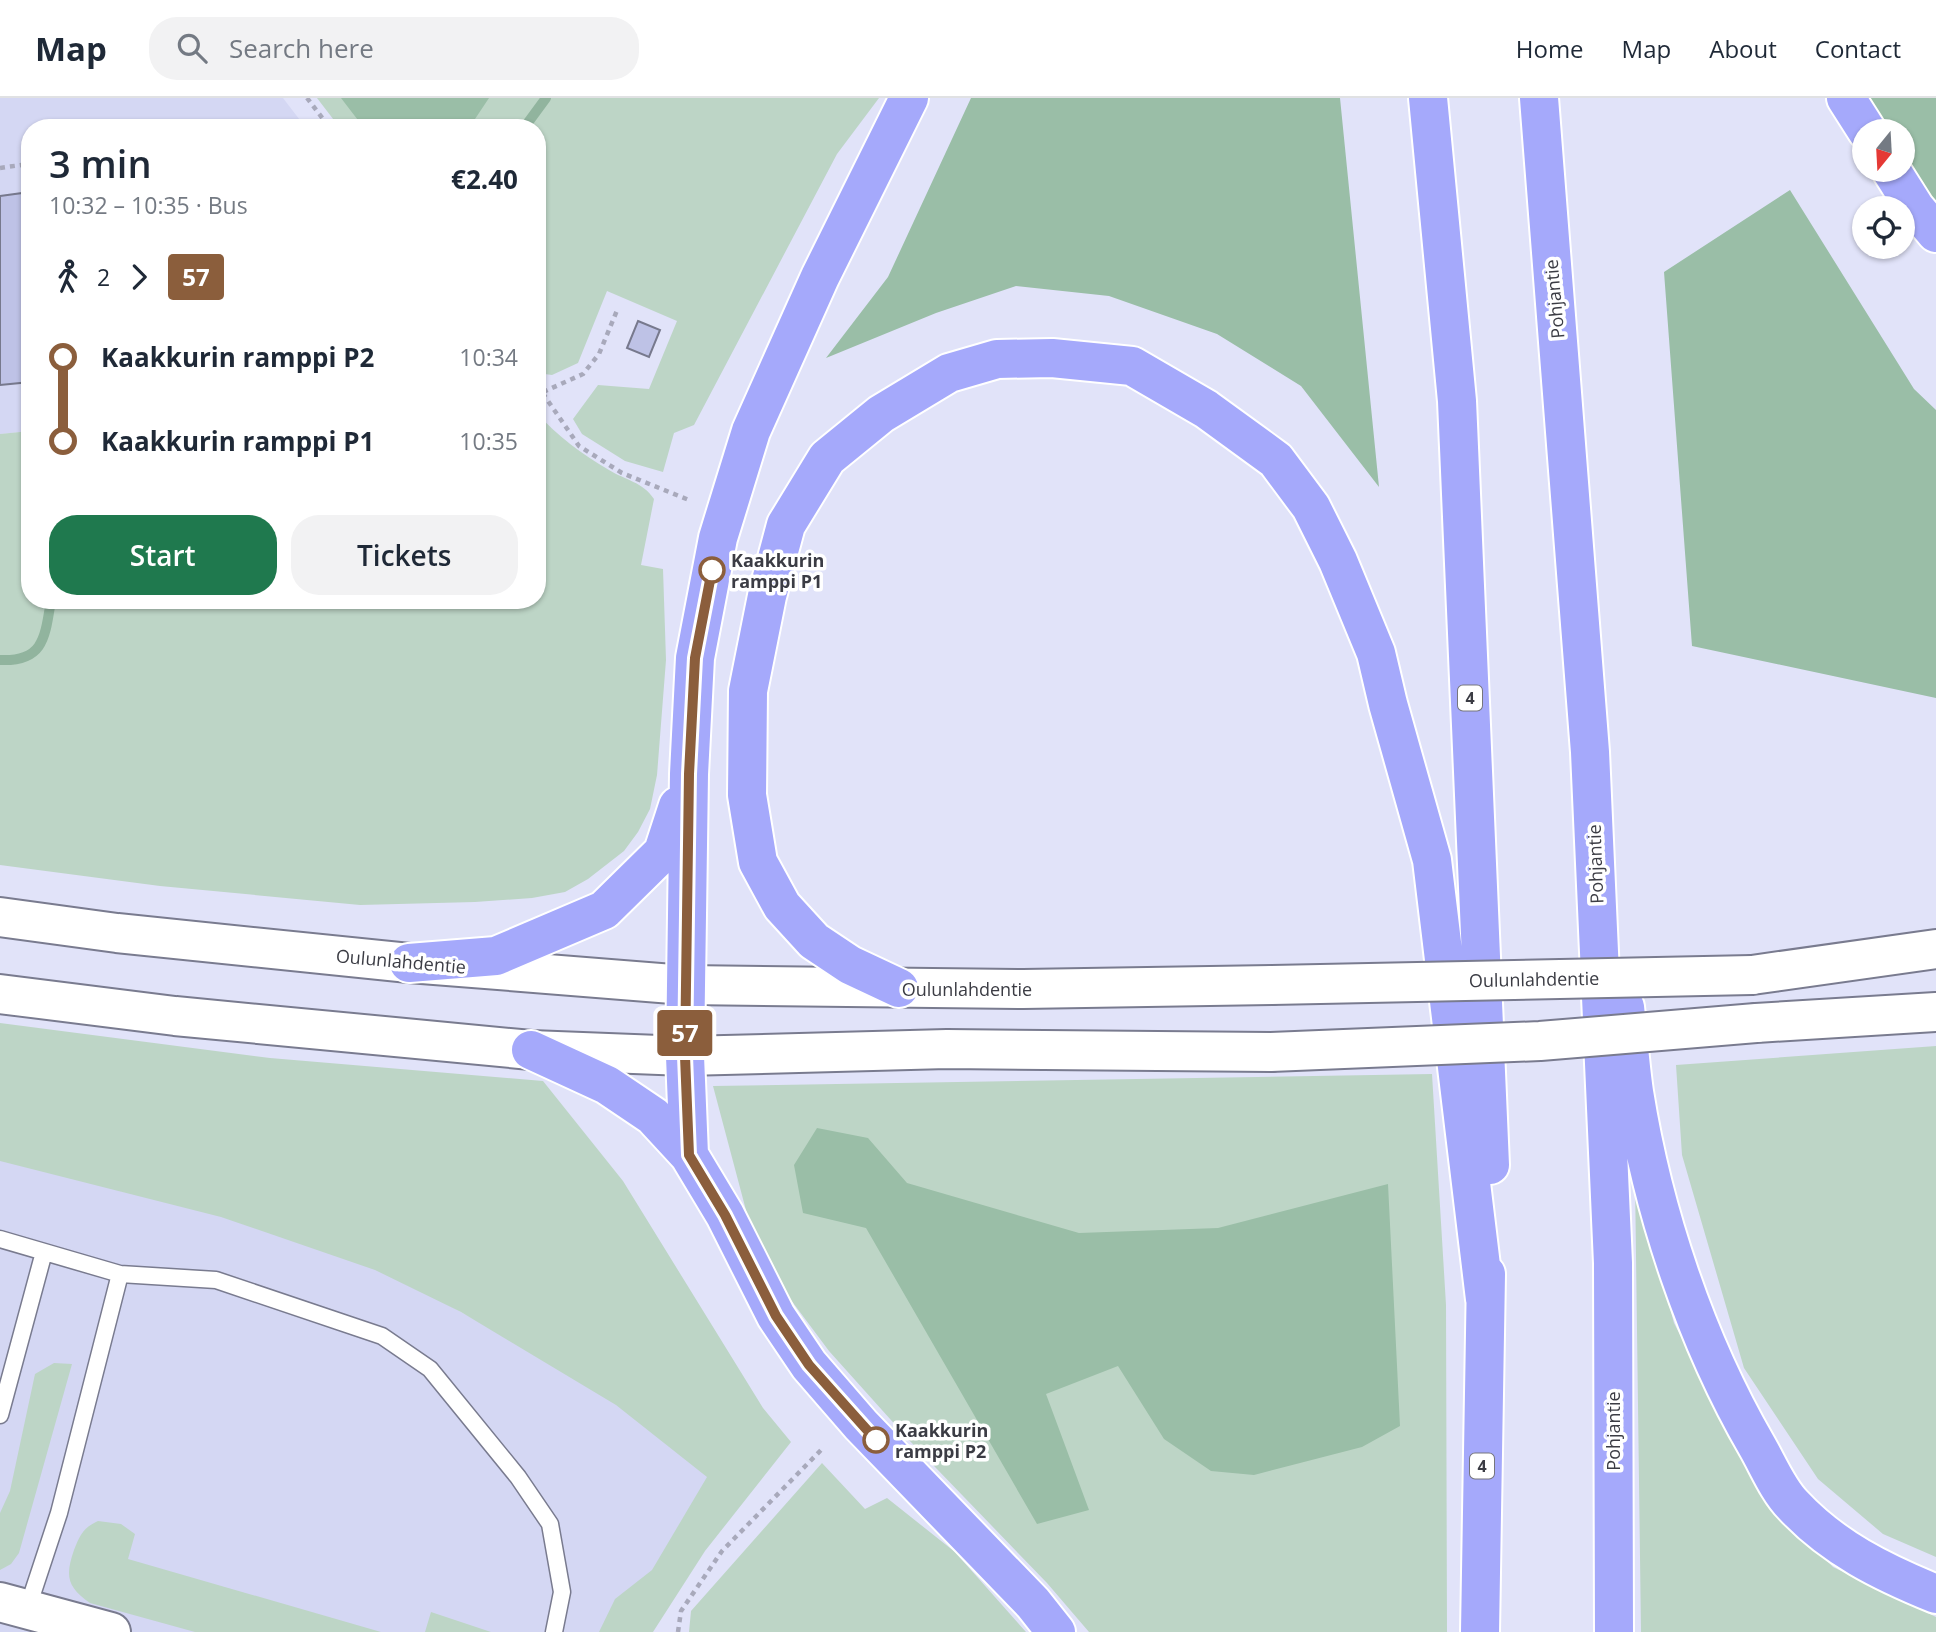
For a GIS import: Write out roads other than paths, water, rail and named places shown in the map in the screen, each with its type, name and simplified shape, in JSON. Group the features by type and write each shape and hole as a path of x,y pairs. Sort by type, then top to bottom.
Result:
{"highway":[{"path":"689,1155 685,985 689,774 695,658 718,538 751,431 820,276 909,98"},
{"name":"4","path":"1428,98 1457,401 1491,1143 1485,1299 1479,1632"},
{"name":"Pohjantie","path":"1539,98 1590,752 1613,1263 1614,1632"},
{"path":"1846,98 1859,119"},
{"path":"1899,182 1936,233"},
{"path":"899,988 850,965 814,941 782,906 758,862 747,795 748,691 766,596 786,525 827,458 881,414 949,373 997,359 1052,358 1132,366 1206,409 1276,460 1311,507 1338,561 1376,653 1432,860 1485,1299"},
{"path":"1590,752 1609,865 1634,1092 1655,1193 1691,1303 1735,1407 1790,1503 1828,1539 1892,1576 1936,1594"},
{"path":"409,963 496,956 604,909 663,852 689,774"},
{"path":"531,1050 607,1085 653,1116 689,1155 725,1215 776,1316 809,1365 861,1425 1033,1603 1056,1632"}],"main road":[{"name":"Oulunlahdentie","path":"0,917 117,933 409,963 685,985 899,988 1272,985 1752,975 1936,949"},
{"path":"0,994 175,1016 531,1050 685,1056 947,1049 1270,1052 1540,1041 1756,1023 1936,1012"},
{"path":"13,1606 111,1632"}],"lane":[{"path":"0,1239 120,1274 216,1280 382,1336 430,1369 503,1458 550,1524 562,1592 554,1632"},
{"path":"0,1415 44,1252"},
{"path":"13,1606 59,1513 120,1274"}],"waterway":[{"path":"531,119 546,98"},
{"path":"0,660 15,660 34,652 44,636 50,609"}],"place":[{"name":"Kaakkurin ramppi P1","path":"712,570"},
{"name":"Kaakkurin ramppi P2","path":"876,1440"}]}
